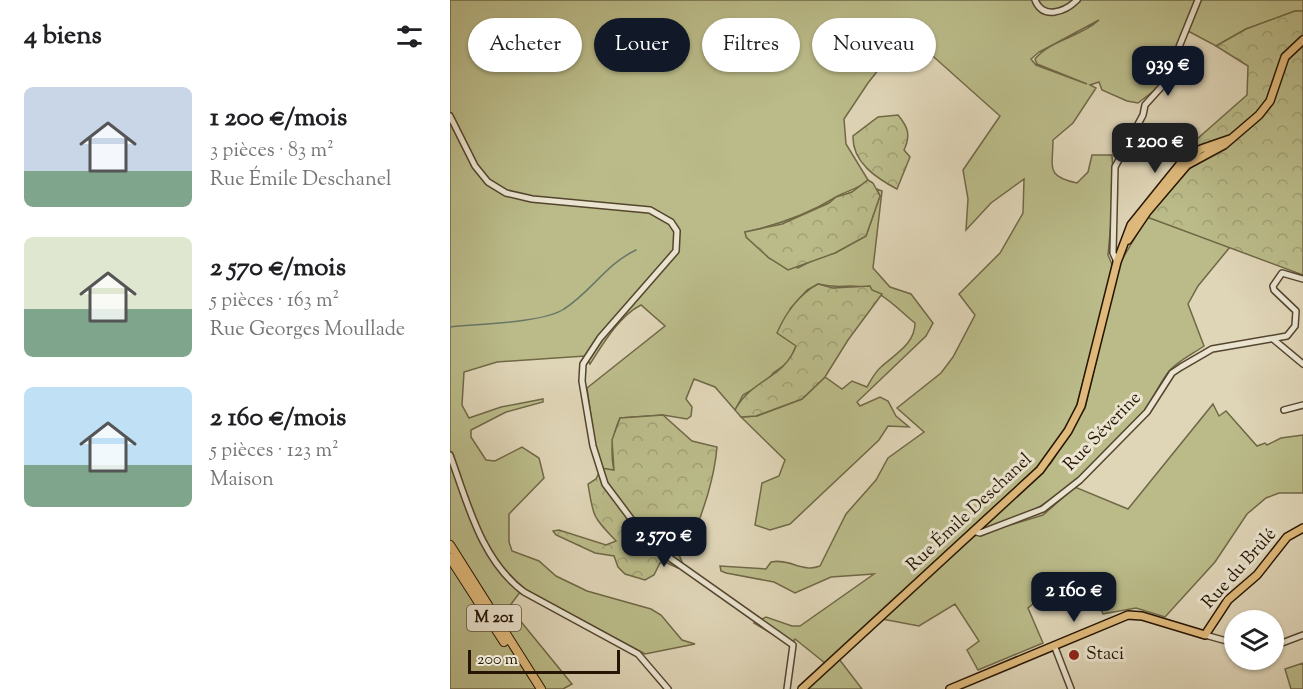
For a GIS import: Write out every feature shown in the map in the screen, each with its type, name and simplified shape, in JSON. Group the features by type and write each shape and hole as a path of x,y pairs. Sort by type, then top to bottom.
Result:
{"highway":[{"name":"M 201","path":"450,545 541,689"},
{"name":"M 201","path":"450,558 535,689"}],"main road":[{"name":"Rue Émile Deschanel","path":"802,689 1040,470 1068,431 1084,396 1117,262 1131,225 1181,163 1201,149 1230,139 1259,115 1270,101 1286,57 1303,40"},
{"name":"Rue du Brûlé","path":"1204,634 1228,600 1257,574 1287,537 1303,528"},
{"path":"950,689 1128,615 1142,616 1204,634"}],"street":[{"path":"1035,0 1042,10 1052,13 1070,8 1077,0"},
{"path":"1117,262 1113,253 1115,167 1143,115 1145,105 1164,84 1198,0"},
{"path":"450,116 475,166 488,182 506,193 532,199 644,209 661,214 677,231 676,251 600,338 583,364 582,381 593,446 605,484 640,532 660,551 793,645 787,689"},
{"name":"Rue Séverine","path":"974,531 980,533 1043,508 1080,480 1146,412 1172,373 1181,367 1212,349 1287,336 1292,332 1297,318 1291,306 1274,290 1276,279 1282,273 1303,279"},
{"path":"1273,339 1303,364"},
{"path":"1284,410 1303,405"},
{"path":"450,455 483,542 508,580 524,592 638,654 668,689"},
{"path":"1204,634 1224,640"},
{"path":"1284,642 1303,634"},
{"path":"1054,645 1071,689"}],"green space":[{"path":"450,0 1303,0 1303,11 1295,11 1246,29 1216,46 1188,31 1188,24 1160,86 1138,103 1127,101 1102,90 1099,82 1090,85 1096,88 1073,123 1053,140 1052,164 1055,174 1077,183 1088,172 1092,155 1112,155 1114,191 1108,255 1113,267 1075,412 1064,433 1035,471 825,663 795,639 790,645 754,623 766,617 792,626 800,626 874,574 831,577 795,593 774,582 726,573 721,571 720,566 766,569 771,562 778,561 808,568 820,566 846,514 876,480 888,458 924,432 897,408 941,373 953,357 975,315 959,294 1000,253 1023,213 1024,179 991,203 966,230 968,199 963,170 1000,116 936,59 936,18 812,18 812,72 877,72 844,119 846,144 868,180 803,214 781,223 745,232 769,258 798,268 823,255 835,253 866,236 880,196 877,189 882,191 873,268 890,287 911,294 933,323 926,336 857,402 860,406 880,397 888,401 896,416 909,427 888,426 879,440 790,524 770,530 755,525 762,483 779,476 785,460 741,417 757,416 802,399 825,377 842,389 852,381 867,387 879,369 912,337 915,323 886,298 860,287 818,284 807,290 790,309 796,346 789,362 773,373 769,380 743,395 735,410 715,387 694,379 686,399 692,407 691,416 687,419 663,415 620,418 612,444 614,471 601,468 587,388 665,326 641,305 619,323 590,364 585,356 497,362 464,372 462,405 469,418 501,407 543,399 543,402 506,412 471,430 471,437 486,460 495,461 522,447 539,458 544,478 509,514 509,542 512,551 539,561 556,576 587,591 651,609 661,615 682,640 695,644 645,654 523,588 509,607 572,684 563,689 450,689","holes":["1099,20 1084,31 1049,47 1035,59 1037,64 1087,84 1036,65 1031,59 1039,52"]},
{"path":"1295,11 1303,11 1303,275 1147,217 1191,167 1196,140 1247,95 1248,66 1216,46 1246,29"},
{"path":"898,115 907,131 904,150 910,157 897,189 881,180 861,161 856,154 853,136 878,117"},
{"path":"868,180 873,183 880,196 866,236 835,253 788,270 769,258 746,237 745,232 782,224 829,203 836,197 852,192"},
{"path":"1147,217 1230,247 1198,286 1188,304 1204,346 1170,370 1147,408 1130,428 1093,465 1070,484 1024,515 1003,524 984,527 1051,463 1085,408 1120,263"},
{"path":"818,284 833,288 870,286 872,290 882,294 848,340 825,377 802,399 756,416 741,417 735,410 742,400 784,366 791,357 796,346 777,333 793,305"},
{"path":"1213,404 1219,416 1226,411 1257,446 1265,443 1267,445 1281,438 1303,435 1303,493 1279,493 1266,498 1247,514 1215,562 1165,617 1136,608 1103,614 1090,583 1067,577 1028,608 1043,643 978,670 967,650 979,641 955,604 919,626 882,619 974,536 1043,515 1075,487 1128,509"},
{"path":"663,415 692,441 717,447 710,486 689,549 676,548 683,564 678,568 665,562 660,563 654,575 645,580 625,574 618,567 614,556 595,553 556,535 553,531 559,530 606,545 616,541 595,516 588,484 596,479 601,468 614,470 612,440 620,418"},
{"path":"839,659 862,689 807,689"},
{"path":"1303,663 1303,689 1291,689 1285,669"}],"waterway":[{"path":"450,327 526,320 554,314 574,302 607,270 636,250"}],"place":[{"name":"Staci","path":"1074,655"}]}
